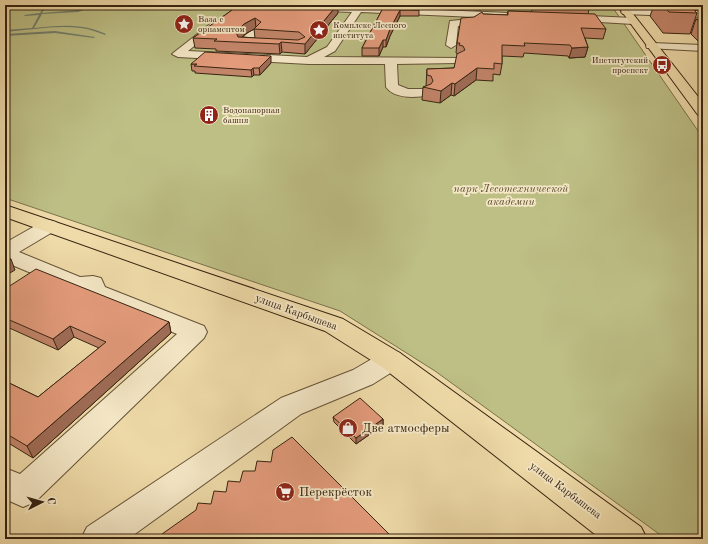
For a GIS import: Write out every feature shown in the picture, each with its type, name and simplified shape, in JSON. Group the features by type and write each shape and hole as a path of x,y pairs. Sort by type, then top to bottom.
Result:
{"main road":[{"path":"623,8 703,112"},
{"name":"улица Карбышева","path":"5,211 334,325 392,360 629,539"}],"street":[{"path":"256,5 355,13 440,13 515,16"},
{"path":"440,13 440,11 450,5"},
{"path":"623,8 646,11 674,10 703,14"},
{"path":"674,10 690,17 697,24"},
{"path":"290,16 328,16 355,13"},
{"path":"306,61 328,52 333,47 355,13"},
{"path":"451,45 453,23 476,21 476,15"},
{"path":"561,18 633,21"},
{"path":"224,19 178,54 175,60 232,67 269,67 306,61 457,60"},
{"path":"255,32 243,42 275,44"},
{"path":"314,46 333,47"},
{"path":"652,46 703,48"},
{"path":"391,61 392,87 399,92 408,94 424,92"},
{"path":"5,253 48,226"},
{"path":"5,253 77,284 93,283 94,291 195,332 23,492 5,482"},
{"path":"99,539 291,406 363,377 392,360"}],"green space":[{"name":"парк Лесотехнической академии","path":"5,5 611,5 703,138 703,539 666,539 435,371 340,311 5,198"}],"building":[{"path":"239,5 337,5 305,44 281,42 279,44 214,41 217,39 193,38","holes":["255,18 261,22 254,29 299,32 305,37 298,40 238,37 236,32 244,24"]},
{"path":"532,5 587,5 589,9 533,6"},
{"path":"663,5 696,5 695,11 697,13 669,12"},
{"path":"383,8 419,10 400,10 386,40 383,40 379,48 362,48"},
{"path":"508,11 595,14 606,29 581,28 588,47 572,48 570,45 524,43 525,46 502,45 502,64 494,63 494,69 477,68 455,84 452,83 441,91 423,87 431,84 433,81 431,76 427,75 427,69 454,68 457,54 465,50 463,46 459,45 460,43 457,43 461,18 474,17 482,12 483,14 508,15"},
{"path":"696,19 701,21 703,20 703,25"},
{"path":"205,52 271,56 259,68 253,68 251,70 194,66 197,64 191,64"},
{"path":"5,257 11,259 5,263"},
{"path":"36,269 169,322 27,446 5,433 5,381 38,397 106,342 70,326 53,339 5,318 5,289"},
{"path":"360,398 383,419 356,438 333,417"},
{"name":"Перекрёсток","path":"292,437 394,539 155,539 196,510 198,503 211,504 214,491 226,492 228,481 240,482 243,471 255,471 257,461 271,462 273,450"}],"waterway":[{"path":"41,14 46,5"},
{"path":"41,14 78,11 91,7 73,7 65,9"},
{"path":"25,15 41,14"},
{"path":"33,28 41,14"},
{"path":"33,28 69,26 81,27 105,34"},
{"path":"5,31 33,28"},
{"path":"5,35 55,32 94,37"}],"place":[{"name":"Ваза с орнаментом","path":"184,24"},
{"name":"Комплекс Лесного института","path":"319,30"},
{"name":"Институтский проспект","path":"662,65"},
{"name":"Водонапорная башня","path":"209,115"},
{"name":"Две атмосферы","path":"348,428"},
{"name":"Перекрёсток","path":"285,492"}]}
